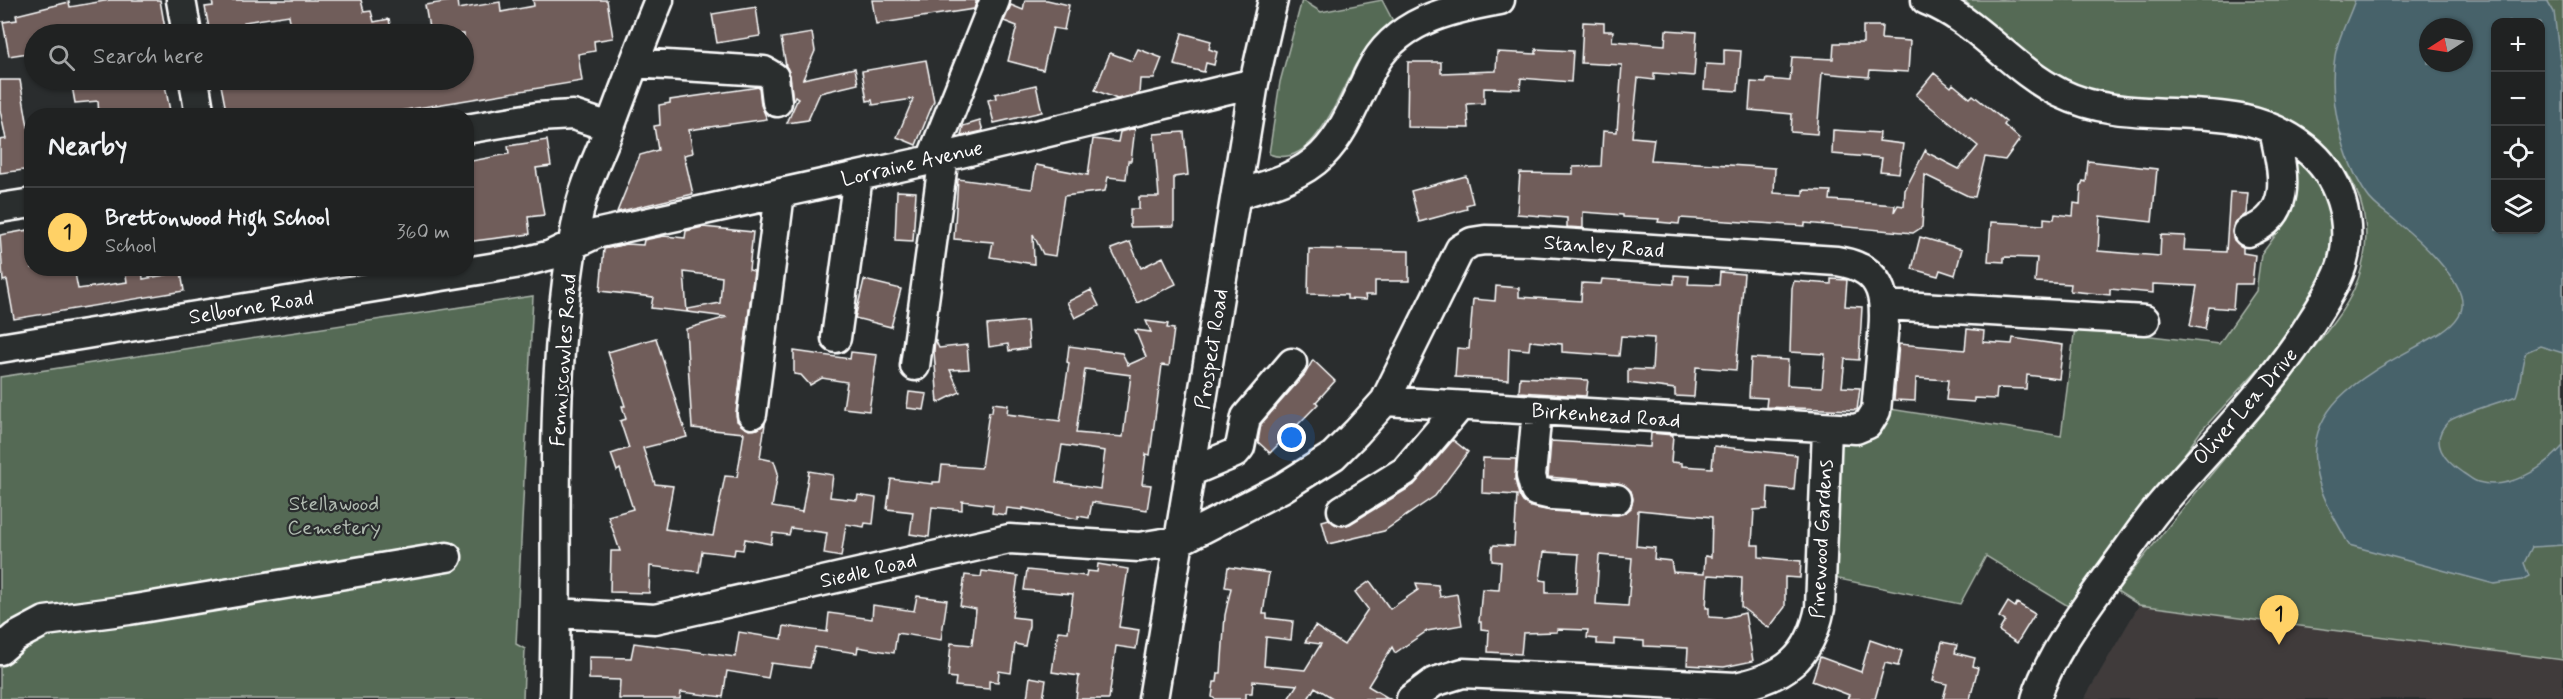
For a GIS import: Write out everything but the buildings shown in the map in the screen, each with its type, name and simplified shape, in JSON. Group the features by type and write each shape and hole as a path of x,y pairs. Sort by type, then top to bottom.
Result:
{"street":[{"path":"182,0 186,24"},
{"name":"Fenniscowles Road","path":"554,699 557,613 555,521 559,354 563,301 572,247 588,182 659,0"},
{"path":"915,366 937,158 995,0"},
{"name":"Prospect Road","path":"1154,699 1254,83 1273,0"},
{"path":"1236,195 1288,177 1322,156 1355,105 1381,53 1406,30 1444,13 1494,0"},
{"name":"Oliver Lea Drive","path":"1926,0 1942,6 1964,21 2033,77 2060,93 2089,104 2120,110 2249,118 2305,147 2330,172 2341,200 2346,231 2342,265 2325,301 2274,377 2156,511 2070,633 2040,687 2036,699"},
{"path":"633,63 764,71 774,77 777,102"},
{"name":"Lorraine Avenue","path":"572,247 596,234 937,158 1254,83"},
{"path":"196,90 199,108"},
{"path":"474,128 566,115 610,127"},
{"path":"2248,232 2269,221 2280,200 2282,173 2274,130"},
{"path":"836,338 858,176"},
{"path":"752,414 780,193"},
{"path":"0,208 24,204"},
{"name":"Stanley Road","path":"1181,540 1282,488 1333,456 1385,401 1460,249 1472,242 1530,241 1854,263 1868,273 1879,286 1886,305"},
{"name":"Selborne Road","path":"474,271 515,264 572,247"},
{"name":"Selborne Road","path":"0,348 441,276"},
{"path":"1886,305 2145,320"},
{"name":"Pinewood Gardens","path":"1421,696 1434,682 1463,673 1736,687 1766,681 1791,664 1805,649 1816,631 1820,608 1827,429 1856,429 1868,424 1876,411 1886,305"},
{"path":"1192,471 1227,458 1240,447 1246,417 1292,363"},
{"name":"Birkenhead Road","path":"1385,401 1827,429"},
{"path":"1342,510 1405,471 1460,406"},
{"path":"1537,410 1531,476 1535,491 1552,495 1617,499"},
{"name":"Siedle Road","path":"557,613 655,619 1009,539 1139,547 1181,540"},
{"path":"0,650 15,637 45,621 129,610 447,557"}],"shaded area":[{"path":"2139,605 2563,660 2563,699 2084,699"}],"green space":[{"path":"1302,0 1321,12 1382,0 1393,21 1359,59 1335,107 1313,139 1300,151 1286,156 1269,154 1280,82"},
{"path":"1964,0 2563,0 2563,660 2139,605 2117,591 2342,310 2354,289 2364,258 2366,228 2360,200 2348,174 2330,152 2307,133 2280,119 2236,106 2106,95 2060,77 2020,50"},
{"path":"2299,157 2326,194 2334,236 2330,261 2321,286 2294,330 2201,431 2073,609 1986,556 1960,604 1834,578 1838,445 1890,409 2061,436 2075,327 2219,344 2256,291 2261,255 2291,214 2292,191 2287,162"},
{"name":"Stellawood Cemetery","path":"533,296 516,644 525,649 523,699 0,699 0,377"}],"water":[{"path":"2355,0 2547,0 2554,12 2563,86 2563,353 2540,346 2526,352 2516,396 2452,419 2442,429 2439,437 2441,450 2450,463 2474,480 2490,484 2525,476 2546,462 2563,446 2563,545 2532,547 2524,563 2529,576 2522,580 2494,584 2349,545 2319,484 2315,449 2320,426 2332,407 2348,390 2368,375 2447,329 2459,316 2462,306 2461,296 2448,272 2416,238 2370,199 2350,164 2335,109 2333,73 2339,42"}],"place":[{"name":"Brettonwood High School","path":"2279,645"}]}
